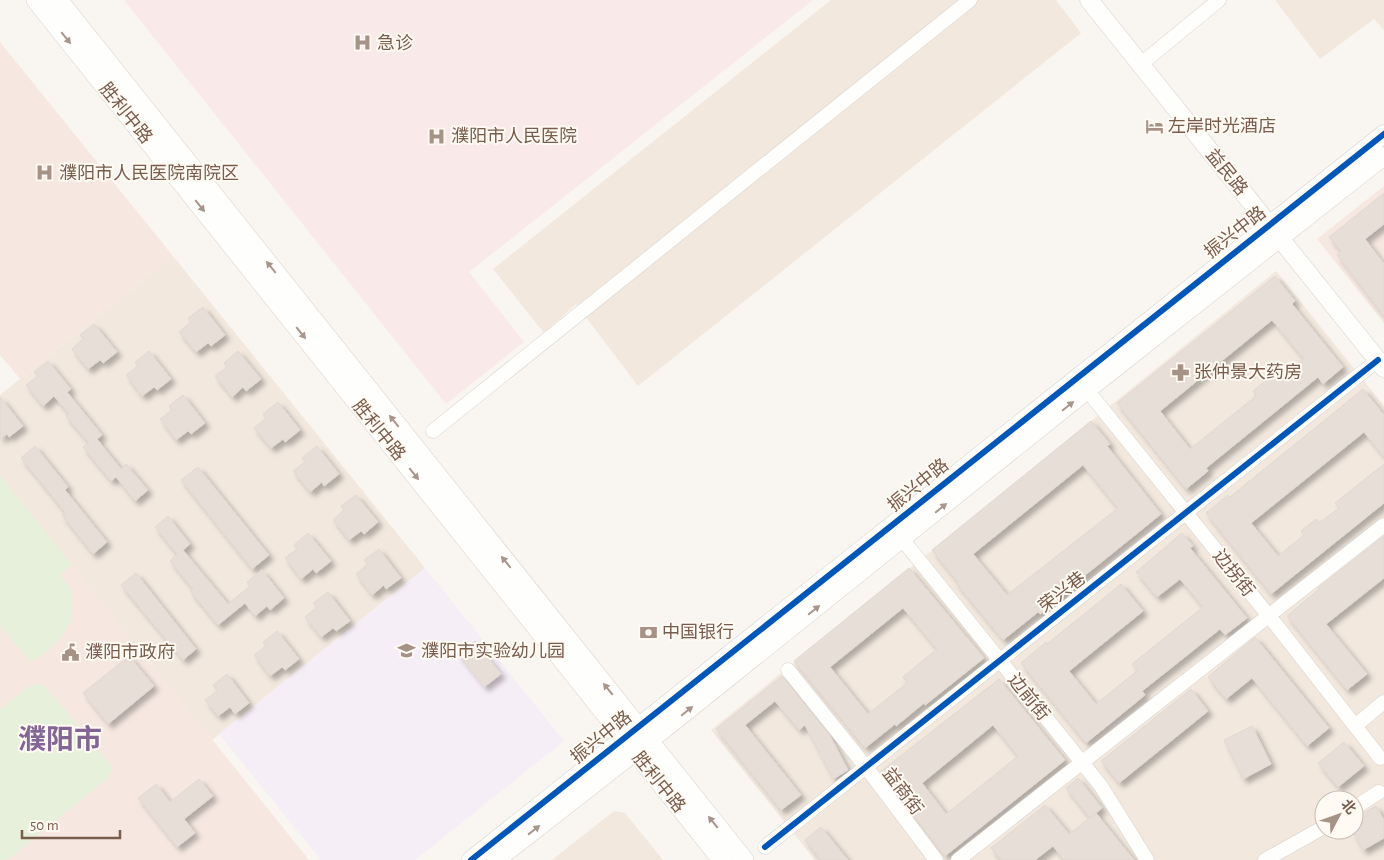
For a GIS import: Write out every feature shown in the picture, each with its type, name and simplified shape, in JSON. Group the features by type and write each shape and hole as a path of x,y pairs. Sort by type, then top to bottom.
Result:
{"main road":[{"name":"胜利中路","path":"36,0 637,739 744,860"},
{"name":"胜利中路","path":"58,0 637,739 722,860"}],"street":[{"path":"433,431 970,0"},
{"name":"益民路","path":"1089,0 1381,364"},
{"path":"1141,64 1219,0"},
{"name":"振兴中路","path":"496,860 637,739 1269,224 1384,134"},
{"name":"振兴中路","path":"471,860 637,739 902,539 1087,390 1384,156"},
{"name":"荣兴巷","path":"765,847 1186,513 1381,364"},
{"name":"边拐街","path":"1087,390 1380,758"},
{"path":"958,860 1384,525"},
{"name":"边前街","path":"902,539 1101,786 1147,860"},
{"name":"益商街","path":"788,670 866,767 936,860"},
{"path":"1355,726 1384,702"},
{"path":"1364,802 1379,792"},
{"path":"1265,860 1314,833"}],"shaded area":[{"name":"濮阳市人民医院","path":"124,0 813,0 469,272 524,342 446,404"},
{"path":"831,0 1056,0 1081,33 638,386 576,304 544,333 493,269"},
{"path":"1275,0 1384,0 1384,30 1374,19 1320,59"},
{"path":"0,42 173,256 20,379 0,355"},
{"path":"1384,186 1384,323 1317,239"},
{"path":"173,256 425,568 212,740 0,476 0,395"},
{"path":"1276,271 1384,406 1384,860 815,860 711,730"},
{"name":"濮阳市政府","path":"0,476 72,565 309,860 0,860"},
{"name":"濮阳市实验幼儿园","path":"425,568 564,741 415,860 321,860 219,734"},
{"path":"614,811 625,813 663,860 552,860"}],"green space":[{"path":"0,476 72,565 60,575 72,590 71,614 67,628 53,645 41,656 30,662 0,625"},
{"path":"36,684 46,687 112,767 109,777 11,857 0,860 0,710 27,688"}],"building":[{"path":"1384,193 1384,224 1365,239 1384,264 1384,316 1337,255 1341,251 1329,237"},
{"path":"1275,276 1295,301 1292,304 1343,367 1323,384 1318,377 1206,468 1208,471 1186,489 1117,403","holes":["1272,320 1304,359 1277,380 1272,375 1253,391 1256,396 1190,449 1160,411"]},
{"path":"203,307 225,335 211,346 208,343 196,352 179,332 191,322 188,318"},
{"path":"94,324 117,352 103,363 100,360 88,369 72,349 83,339 80,335"},
{"path":"149,351 171,379 157,390 154,387 142,396 126,375 138,366 135,362"},
{"path":"238,351 261,379 246,391 243,387 232,397 215,376 227,367 224,363"},
{"path":"48,361 71,389 67,392 102,435 97,439 121,469 126,464 148,490 135,501 116,477 111,481 83,447 89,443 66,416 69,414 54,396 43,406 26,385 38,376 34,372"},
{"path":"1363,389 1384,415 1384,457 1364,432 1251,523 1278,556 1304,535 1301,531 1316,519 1319,523 1339,508 1335,503 1384,464 1384,503 1271,594 1206,513 1228,495 1230,497"},
{"path":"183,395 205,423 191,434 188,431 176,440 160,419 172,410 169,406"},
{"path":"0,397 23,426 9,437 7,434 0,439"},
{"path":"278,402 300,430 285,442 283,439 271,448 254,428 266,418 263,414"},
{"path":"1091,421 1110,444 1107,446 1161,514 1040,614 1038,612 1003,640 956,583 958,582 932,550","holes":["1083,465 1118,508 1007,595 973,554"]},
{"path":"35,446 68,487 65,490 107,542 93,554 62,515 65,512 21,458"},
{"path":"317,446 339,474 324,486 322,482 310,492 293,471 305,462 302,458"},
{"path":"198,467 269,555 252,569 181,480"},
{"path":"356,495 378,522 364,534 361,531 349,540 333,520 344,510 341,506"},
{"path":"168,516 190,544 183,550 228,604 250,586 247,582 262,570 284,598 270,610 267,606 255,616 245,603 218,625 190,591 193,589 170,561 177,554 155,527"},
{"path":"308,533 331,561 316,573 313,569 301,579 285,558 297,549 294,545"},
{"path":"1182,533 1193,546 1190,548 1247,618 1225,635 1220,629 1142,691 1145,695 1086,743 1021,663 1121,584 1143,611 1069,671 1096,704 1137,671 1132,664 1203,607 1180,579 1157,597 1136,572"},
{"path":"1384,536 1384,578 1326,624 1367,674 1347,690 1287,616 1318,588"},
{"path":"379,549 401,578 386,589 384,585 372,595 356,574 368,564 364,560"},
{"path":"909,568 984,658 925,705 924,703 865,748 794,661","holes":["903,608 937,649 903,677 907,683 868,714 830,667"]},
{"path":"136,573 196,649 183,660 121,585"},
{"path":"328,592 350,621 336,631 333,628 321,637 305,617 317,607 313,603"},
{"path":"277,631 299,659 285,670 282,667 270,676 254,655 266,646 263,642"},
{"path":"1255,637 1329,728 1307,746 1252,678 1226,699 1208,677"},
{"path":"475,641 501,674 484,687 458,654"},
{"path":"129,656 154,686 108,724 83,693"},
{"path":"227,674 249,703 235,714 230,707 218,716 205,700 217,691 213,685"},
{"path":"782,676 829,734 848,770 833,779 805,725 799,730 775,701 745,725 801,795 781,810 716,729"},
{"path":"999,679 1065,760 945,856 880,772","holes":["993,725 1018,756 946,814 922,783"]},
{"path":"1191,689 1208,711 1119,783 1101,761"},
{"path":"1252,726 1271,764 1243,779 1224,740"},
{"path":"1344,742 1364,766 1338,787 1318,763"},
{"path":"1078,778 1102,808 1090,818 1066,788"},
{"path":"199,779 213,796 184,819 195,833 177,847 138,798 156,784 170,802"},
{"path":"1045,805 1069,834 1096,813 1134,860 1064,860 1053,846 1035,860 1001,860 991,848"},
{"path":"1376,806 1384,820 1384,838 1363,850 1357,840 1364,840 1364,813"},
{"path":"821,827 848,860 821,860 805,840"}],"cycle path":[{"path":"471,860 1384,134"},
{"path":"765,847 1378,360"}],"place":[{"name":"急诊","path":"363,43"},
{"name":"左岸时光酒店","path":"1154,126"},
{"name":"濮阳市人民医院","path":"437,136"},
{"name":"濮阳市人民医院南院区","path":"45,173"},
{"name":"张仲景大药房","path":"1180,372"},
{"name":"中国银行","path":"648,632"},
{"name":"濮阳市实验幼儿园","path":"407,651"},
{"name":"濮阳市政府","path":"71,652"}],"district":[{"name":"濮阳市","path":"60,739"}]}
